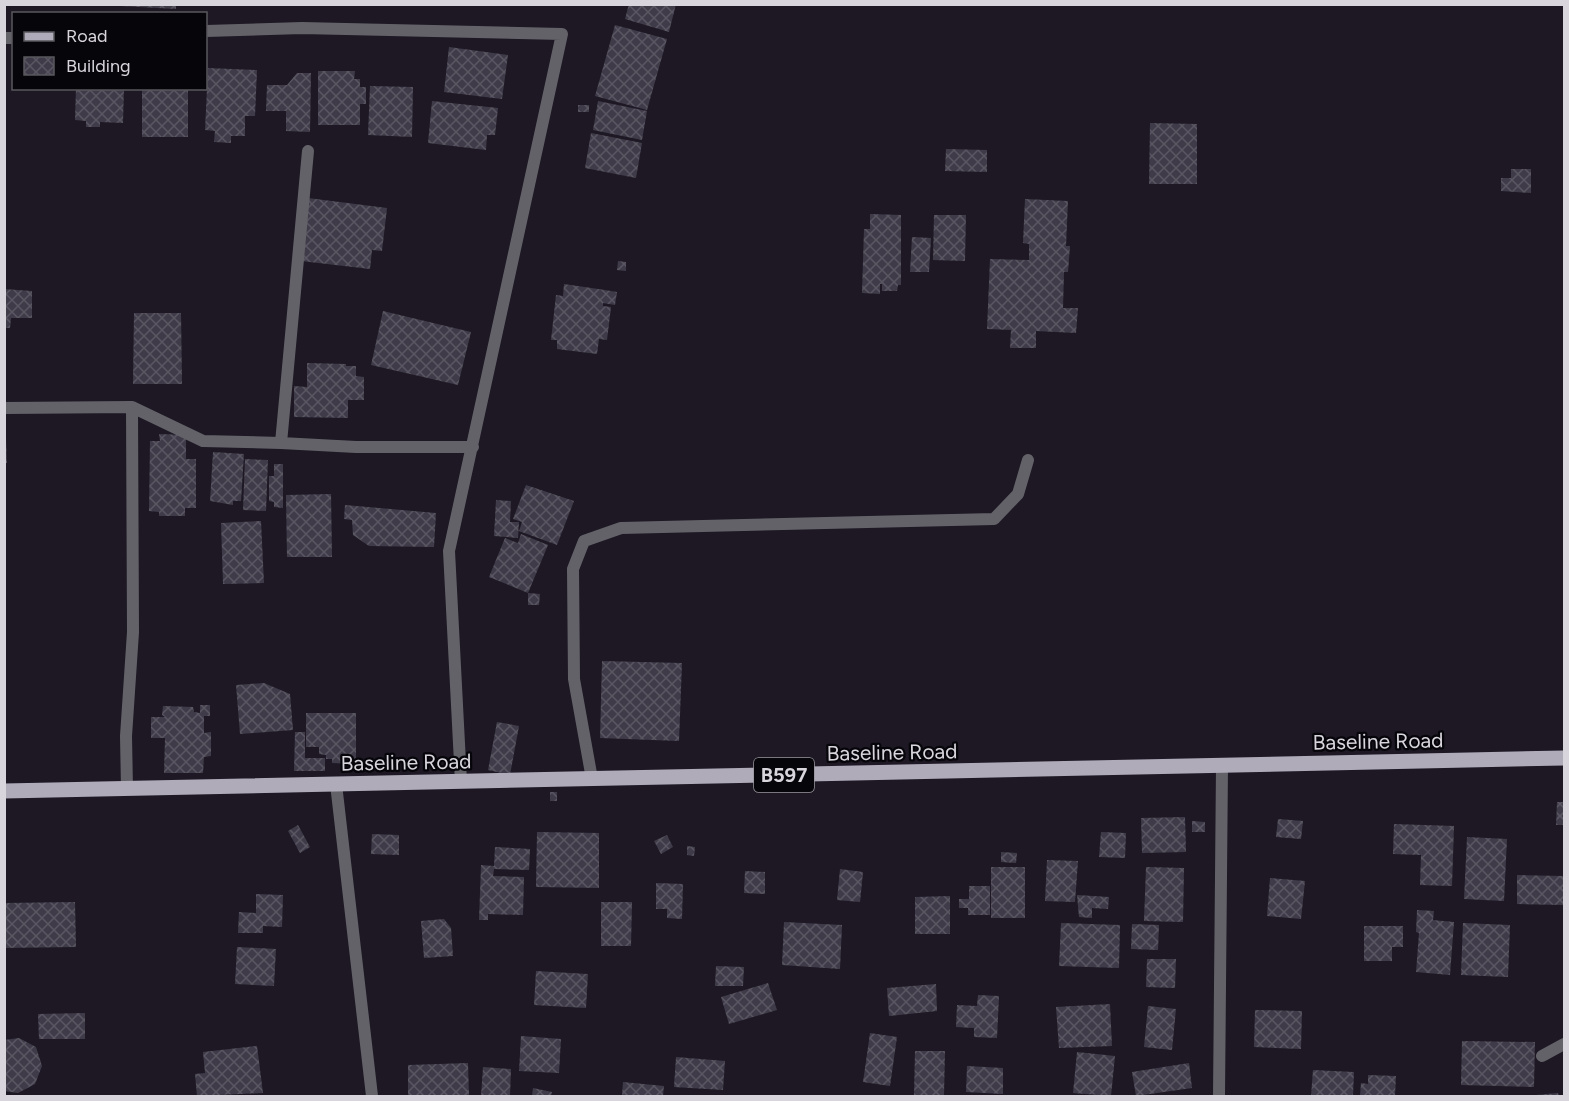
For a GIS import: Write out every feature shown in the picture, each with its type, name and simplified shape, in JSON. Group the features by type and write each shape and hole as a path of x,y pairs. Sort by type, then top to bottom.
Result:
{"main road":[{"name":"Baseline Road","path":"4,791 1564,758"}],"street":[{"path":"207,31 302,28 562,34 473,447 448,551 461,782"},
{"path":"281,443 308,151"},
{"path":"4,408 132,407 203,441 356,447 473,447"},
{"path":"127,789 126,736 134,632 132,407"},
{"path":"592,779 574,679 573,569 584,541 621,528 994,519 1018,495 1028,460"},
{"path":"1219,1096 1222,766"},
{"path":"336,784 372,1096"},
{"path":"1542,1056 1564,1044"}],"building":[{"path":"121,4 176,4 176,9 121,6"},
{"path":"629,4 676,4 669,32 625,19"},
{"path":"615,25 667,39 647,110 595,96"},
{"path":"449,47 508,55 502,99 444,92"},
{"path":"208,68 257,70 255,116 245,116 245,136 231,136 231,143 214,142 215,131 205,130"},
{"path":"318,71 355,71 354,79 360,79 360,87 366,87 366,104 360,104 360,125 318,125"},
{"path":"297,73 311,73 310,132 286,131 286,111 266,111 267,85 287,85"},
{"path":"370,86 413,87 412,137 368,135"},
{"path":"76,90 124,90 123,123 100,122 100,127 86,127 86,121 75,120"},
{"path":"142,90 188,90 188,137 142,137"},
{"path":"432,101 498,108 495,135 487,135 486,150 428,143"},
{"path":"598,101 647,111 642,140 593,130"},
{"path":"578,105 589,105 589,112 578,112"},
{"path":"1150,123 1197,124 1197,184 1149,184"},
{"path":"591,133 642,143 636,178 585,168"},
{"path":"946,149 987,150 987,172 945,171"},
{"path":"1511,169 1531,169 1531,193 1501,191 1501,178 1511,178"},
{"path":"308,198 387,208 382,251 372,250 370,269 301,261"},
{"path":"1025,199 1068,201 1066,246 1070,246 1068,272 1064,272 1063,308 1078,308 1076,333 1036,331 1036,348 1010,348 1011,330 987,329 990,259 1029,260 1029,244 1023,243"},
{"path":"870,214 901,215 901,285 898,285 897,291 882,291 882,284 880,284 880,294 862,293 864,229 870,229"},
{"path":"934,215 966,215 965,261 933,260"},
{"path":"912,237 931,238 929,272 910,272"},
{"path":"618,261 626,262 626,271 617,270"},
{"path":"564,284 617,292 615,305 603,303 603,306 611,307 607,340 599,339 597,354 557,349 557,340 551,340 556,295 563,296"},
{"path":"4,289 32,291 32,318 11,318 10,328 4,328"},
{"path":"383,311 471,332 458,385 371,365"},
{"path":"134,313 181,313 182,384 133,384"},
{"path":"307,363 356,366 356,376 364,377 364,400 348,400 348,418 294,417 294,386 307,387"},
{"path":"159,434 186,435 186,459 196,459 196,508 185,508 185,516 159,516 159,512 149,511 150,441 160,441"},
{"path":"4,438 6,438 7,463 4,463"},
{"path":"213,452 244,454 241,501 233,501 233,505 210,501"},
{"path":"245,459 268,460 266,511 243,510"},
{"path":"274,464 283,464 283,508 274,507 274,502 269,501 269,476 274,476"},
{"path":"526,485 574,501 557,545 519,531 522,522 513,519"},
{"path":"331,494 332,557 287,557 286,495"},
{"path":"496,500 511,501 510,522 519,522 518,538 494,536"},
{"path":"345,505 436,513 434,547 369,546 353,535 352,520 344,519"},
{"path":"261,521 264,583 223,584 221,523"},
{"path":"521,534 548,545 528,593 489,577 505,538 518,543"},
{"path":"528,593 540,594 539,605 528,605"},
{"path":"602,661 682,663 679,741 600,738"},
{"path":"264,683 290,694 293,730 240,734 236,685"},
{"path":"200,705 210,705 210,716 204,716 204,733 211,732 211,756 204,757 203,773 164,773 165,738 151,738 151,717 165,717 162,715 163,706 193,707 194,712 200,713"},
{"path":"306,713 356,713 356,764 332,763 332,759 326,759 326,755 319,754 319,747 306,747"},
{"path":"497,722 519,726 510,775 488,770"},
{"path":"295,732 305,732 305,758 325,758 325,771 294,771"},
{"path":"550,792 557,792 557,801 550,801"},
{"path":"1557,802 1564,802 1564,825 1556,825"},
{"path":"1185,817 1186,852 1142,853 1141,818"},
{"path":"1278,819 1303,821 1301,839 1276,837"},
{"path":"1192,821 1205,822 1205,832 1192,832"},
{"path":"1394,824 1454,826 1452,886 1420,885 1421,855 1393,854"},
{"path":"298,825 310,847 300,853 288,831"},
{"path":"537,832 599,833 599,888 536,887"},
{"path":"1101,832 1126,833 1125,858 1099,857"},
{"path":"372,834 399,835 399,855 371,854"},
{"path":"667,835 673,847 661,854 654,841"},
{"path":"1467,837 1507,839 1504,901 1464,899"},
{"path":"687,846 695,847 694,856 687,855"},
{"path":"495,847 530,849 529,870 494,869 493,876 524,877 523,915 488,914 488,920 479,920 481,865 494,866"},
{"path":"1001,852 1017,853 1016,863 1001,862"},
{"path":"1047,860 1078,861 1075,902 1045,901"},
{"path":"991,867 1025,867 1025,918 991,918"},
{"path":"1146,867 1184,868 1183,922 1144,921"},
{"path":"840,869 863,872 860,902 837,900"},
{"path":"745,871 765,872 765,894 744,893"},
{"path":"1517,875 1564,876 1564,905 1517,904"},
{"path":"1270,878 1305,881 1301,919 1267,916"},
{"path":"656,883 683,884 682,919 667,918 667,909 656,909"},
{"path":"969,886 990,886 990,915 968,915 968,908 959,908 959,899 969,899"},
{"path":"256,894 283,895 282,927 263,926 263,933 238,933 239,912 256,913"},
{"path":"1077,895 1109,897 1108,909 1092,908 1092,918 1079,917"},
{"path":"950,896 950,934 915,934 915,897"},
{"path":"75,902 76,947 4,948 4,903"},
{"path":"601,902 632,902 631,946 601,946"},
{"path":"1417,910 1434,911 1433,920 1454,922 1450,975 1416,972 1419,933 1416,932"},
{"path":"444,919 451,928 453,956 424,958 421,921"},
{"path":"784,922 842,925 840,969 782,965"},
{"path":"1061,923 1120,925 1119,968 1059,966"},
{"path":"1463,923 1510,925 1508,977 1461,975"},
{"path":"1132,924 1159,925 1158,950 1131,949"},
{"path":"1364,926 1403,926 1403,947 1392,947 1392,961 1364,961"},
{"path":"237,947 276,949 274,986 235,984"},
{"path":"1147,959 1176,959 1175,988 1146,987"},
{"path":"716,966 744,967 743,986 715,986"},
{"path":"536,971 588,974 586,1008 534,1005"},
{"path":"768,983 777,1010 729,1024 721,997"},
{"path":"936,984 937,1011 889,1016 887,988"},
{"path":"978,995 999,996 997,1038 974,1037 974,1028 956,1027 957,1005 977,1006"},
{"path":"1110,1004 1112,1046 1059,1048 1056,1007"},
{"path":"1148,1006 1176,1009 1172,1050 1144,1047"},
{"path":"1255,1010 1302,1011 1301,1049 1254,1047"},
{"path":"85,1013 85,1039 39,1039 38,1014"},
{"path":"870,1033 897,1037 890,1086 863,1082"},
{"path":"521,1036 561,1039 559,1073 519,1071"},
{"path":"19,1038 36,1047 42,1066 35,1084 18,1093 4,1091 4,1040"},
{"path":"1462,1041 1535,1042 1534,1087 1461,1085"},
{"path":"257,1046 263,1093 197,1096 195,1074 205,1073 203,1052"},
{"path":"915,1051 945,1051 944,1095 914,1095"},
{"path":"1077,1052 1115,1056 1111,1096 1073,1093"},
{"path":"676,1057 725,1061 723,1090 674,1087"},
{"path":"468,1063 469,1096 408,1096 408,1065"},
{"path":"1189,1063 1192,1088 1136,1096 1132,1072"},
{"path":"967,1066 1003,1068 1003,1094 966,1092"},
{"path":"483,1067 511,1069 510,1096 481,1096"},
{"path":"1313,1070 1354,1072 1353,1096 1311,1096"},
{"path":"1368,1075 1396,1076 1395,1096 1360,1096 1361,1083 1368,1084"},
{"path":"623,1082 664,1086 663,1096 622,1096"},
{"path":"533,1088 552,1092 551,1096 532,1096"},
{"path":"1558,1093 1559,1096 1536,1096 1536,1095"}]}
